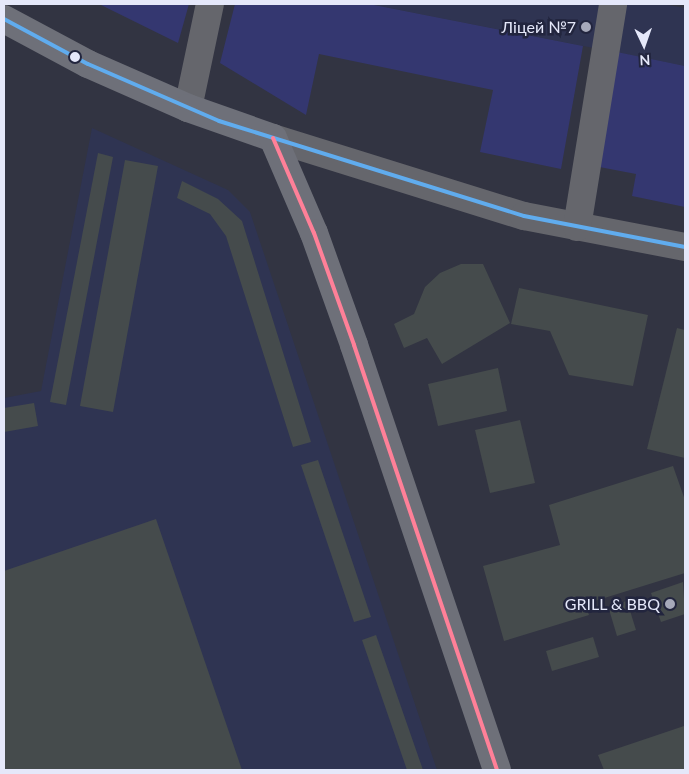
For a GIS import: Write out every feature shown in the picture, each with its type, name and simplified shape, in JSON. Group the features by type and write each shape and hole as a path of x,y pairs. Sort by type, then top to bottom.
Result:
{"main road":[{"path":"4,19 88,64 188,108 273,138 354,345 497,770"}],"street":[{"path":"188,108 210,4"},
{"path":"577,226 613,4"},
{"path":"273,138 524,216 685,248"}],"shaded area":[{"path":"99,4 189,4 178,43"},
{"path":"235,4 369,4 583,46 561,169 480,152 493,90 319,54 306,115 220,63"},
{"name":"Ліцей №7","path":"369,4 662,4 685,8 685,66"},
{"path":"612,51 685,66 685,207 632,196 636,174 589,165"},
{"path":"92,128 228,190 250,212 437,770 4,770 4,398 41,391"}],"building":[{"path":"98,153 113,157 66,405 50,402"},
{"path":"125,160 158,166 113,412 80,406"},
{"path":"182,181 218,199 242,221 311,442 293,447 226,236 210,214 177,198"},
{"path":"461,264 483,264 510,323 442,364 427,338 404,348 394,324 414,314 425,287 440,273"},
{"path":"519,288 648,315 633,386 569,375 550,331 511,324"},
{"path":"677,328 685,330 685,458 647,449"},
{"path":"498,368 507,411 438,426 428,384"},
{"path":"34,403 38,426 4,432 4,408"},
{"path":"520,420 535,483 490,493 475,430"},
{"path":"318,460 371,617 354,622 301,465"},
{"path":"673,466 685,500 685,573 585,604 589,615 504,641 483,566 560,545 549,505"},
{"path":"156,519 242,770 4,770 4,571"},
{"name":"GRILL & BBQ","path":"683,582 685,614 661,622 651,593"},
{"path":"627,601 636,630 617,636 608,606"},
{"path":"376,635 423,770 407,770 362,640"},
{"path":"593,637 599,657 552,671 546,651"},
{"path":"684,726 685,770 604,770 598,755"}],"transit line":[{"path":"4,19 88,64 219,121 524,216 685,247"},
{"path":"273,138 314,233 354,345 497,770"}],"place":[{"name":"Ліцей №7","path":"586,27"},
{"name":"GRILL & BBQ","path":"670,604"}]}
